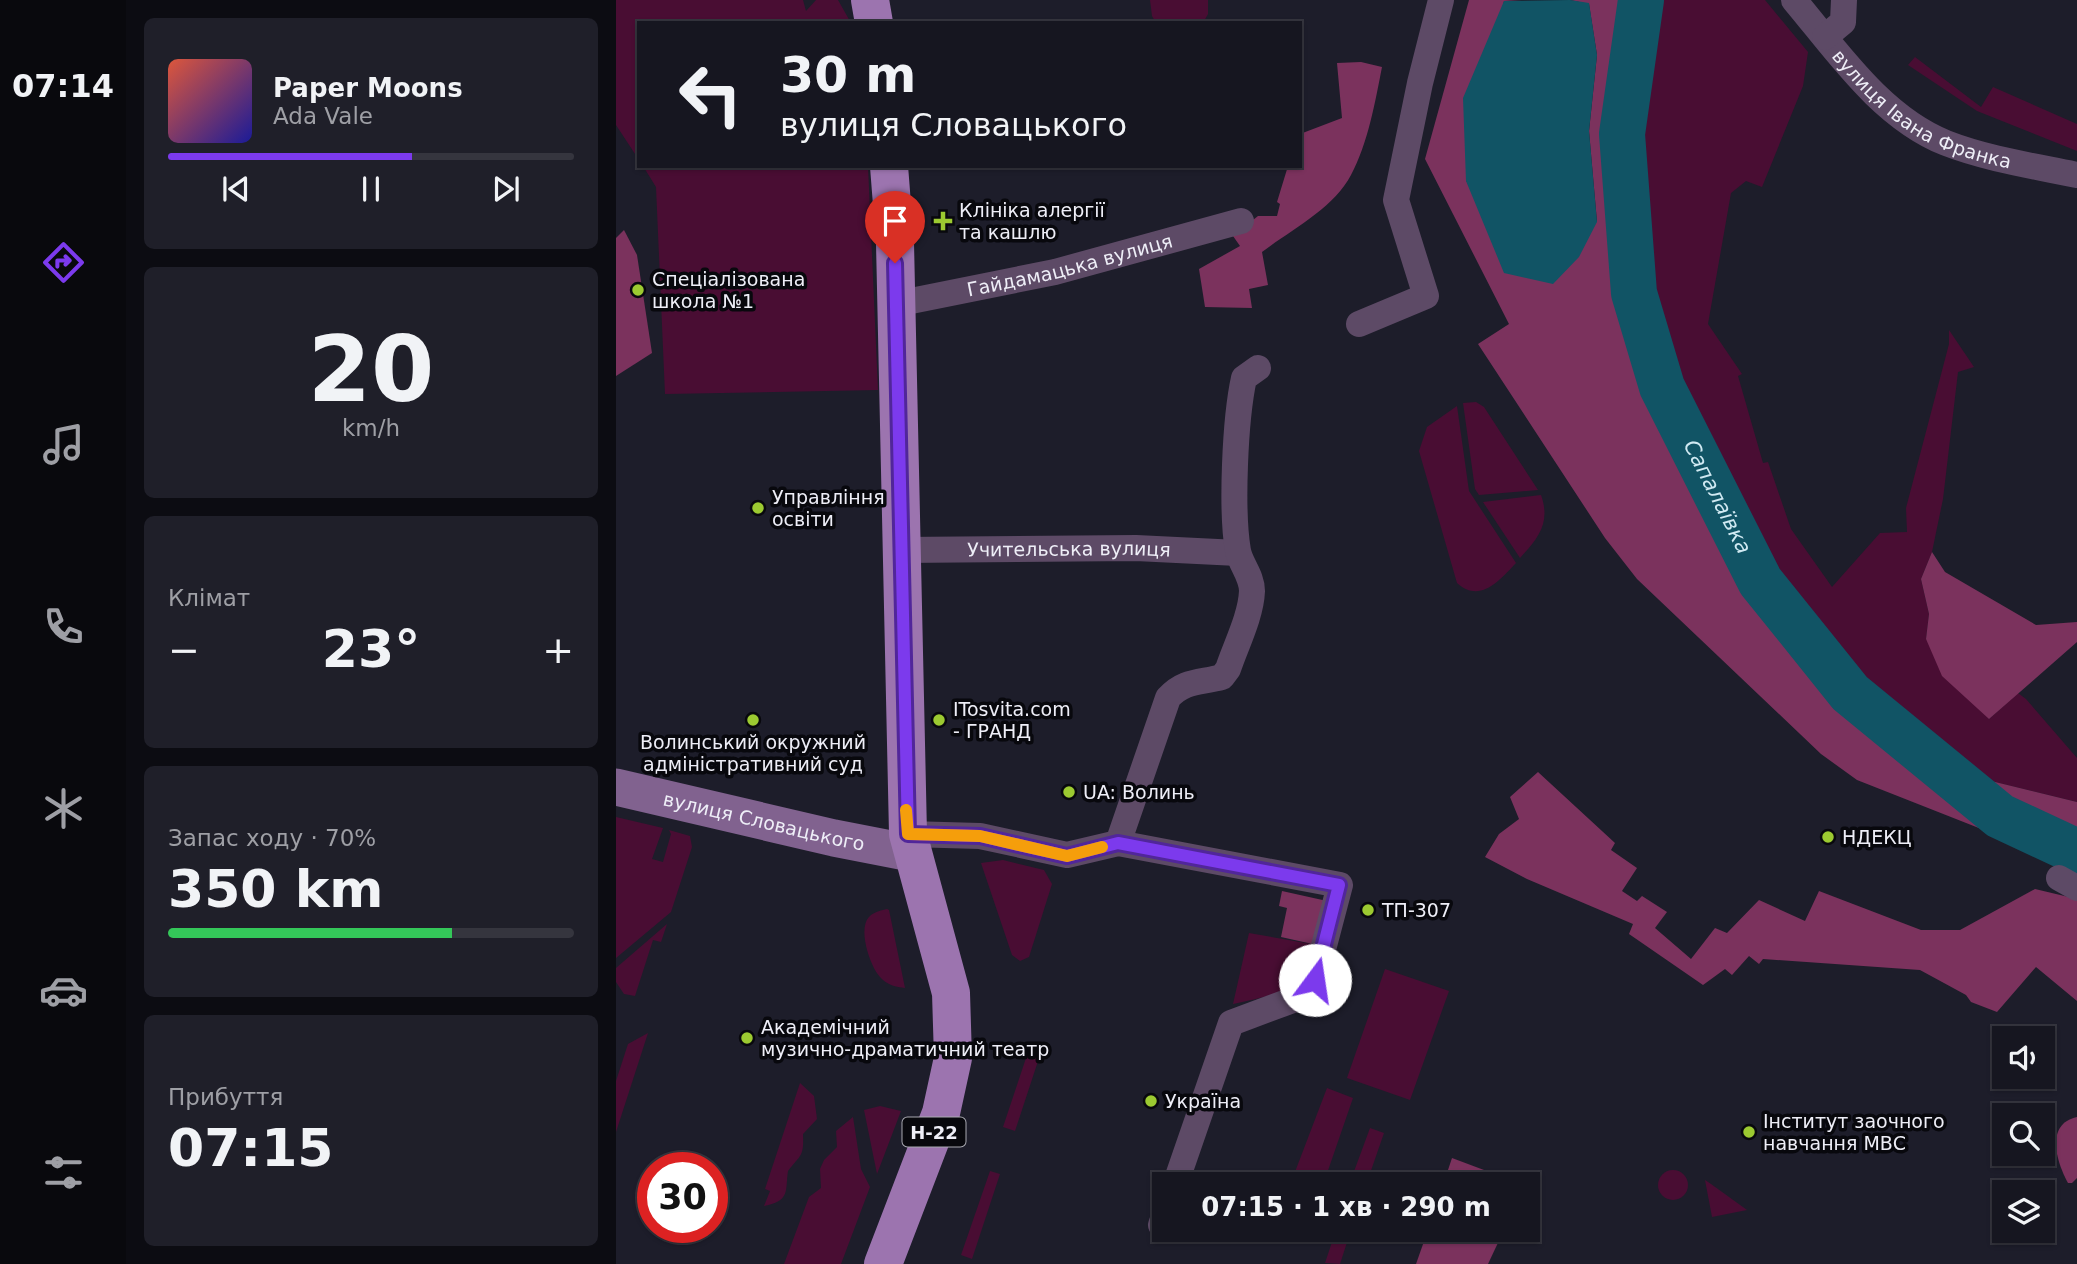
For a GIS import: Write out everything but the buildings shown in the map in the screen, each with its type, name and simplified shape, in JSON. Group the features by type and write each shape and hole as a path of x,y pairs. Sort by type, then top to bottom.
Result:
{"main road":[{"path":"870,0 874,21"},
{"name":"Н-22","path":"883,1264 941,1114 953,1058 951,993 910,844 896,304 889,168"},
{"name":"вулиця Словацького","path":"616,787 834,838 910,844"}],"street":[{"path":"1359,324 1426,296 1396,200 1420,83 1441,0"},
{"name":"вулиця Івана Франка","path":"1794,0 1862,81 1901,117 1945,142 2077,175"},
{"path":"1825,37 1843,22 1844,0"},
{"name":"Гайдамацька вулиця","path":"896,304 1055,272 1241,220"},
{"path":"1118,843 1168,698 1178,687 1192,681 1222,677 1228,669 1252,589 1238,553 1236,476 1244,378 1258,368"},
{"name":"Учительська вулиця","path":"901,550 1136,548 1238,553"},
{"name":"вулиця Словацького","path":"910,844 980,836 1067,856 1118,843 1339,885 1315,980 1290,1001 1231,1023 1179,1172"}],"shaded area":[{"path":"616,0 803,0 806,11 816,0 838,0 850,21 637,21 637,157 616,125"},
{"path":"1150,0 1208,0 1208,14 1204,21 1155,21"},
{"path":"1469,0 1522,0 1504,1 1466,180 1485,220 1597,222 1589,131 1597,55 1589,4 1570,0 1658,0 1635,134 1645,286 1677,384 1768,573 1860,682 1943,761 1983,779 2077,802 2077,875 2055,858 1857,780 1821,754 1637,579 1605,538 1478,344 1509,324 1425,159"},
{"path":"1658,0 1765,0 1808,52 1803,86 1762,187 1746,181 1731,193 1708,324 1742,374 1738,376 1763,463 1768,462 1791,529 1832,587 1880,533 1907,532 1906,508 1949,344 1949,330 1974,367 1958,372 1943,499 1932,552 1921,579 1929,614 1926,639 1989,719 2018,693 2026,699 2077,758 2077,802 1983,779 1943,761 1860,682 1768,573 1677,384 1645,286 1635,134"},
{"path":"1915,57 1981,107 1993,87 2077,124 2077,151 1977,111 1908,65"},
{"path":"1361,62 1382,67 1374,109 1351,175 1323,208 1262,252 1268,285 1249,289 1252,308 1205,307 1199,269 1240,246 1233,236 1258,216 1277,216 1280,204 1277,202 1287,168 1302,168 1302,133 1342,118 1337,63"},
{"path":"644,168 868,168 878,390 665,394 656,187"},
{"path":"624,230 637,255 652,353 616,376 616,238"},
{"path":"1476,402 1484,407 1538,490 1479,495 1475,489 1463,403"},
{"path":"1457,406 1469,491 1516,563 1489,587 1474,591 1457,583 1419,451 1427,427"},
{"path":"1541,495 1544,514 1541,530 1520,558 1483,502"},
{"path":"1932,552 1945,572 2036,625 2077,622 2077,642 1989,719 1942,676 1926,639 1929,614 1921,579"},
{"path":"1538,772 1615,843 1611,850 1637,868 1622,891 1637,901 1642,896 1667,912 1655,928 1691,959 1715,928 1727,933 1759,900 1805,921 1819,891 1921,930 1960,930 2035,889 2077,899 2077,1001 2036,967 1997,1012 1971,1002 1966,995 1920,970 1763,959 1759,964 1749,956 1732,975 1725,969 1703,985 1629,934 1633,924 1527,879 1485,857 1499,834 1519,819 1510,797"},
{"path":"616,817 663,828 652,859 663,862 671,834 669,830 690,836 692,847 671,912 616,958"},
{"path":"1003,860 1044,870 1052,884 1029,957 1020,961 1012,955 981,863"},
{"path":"1282,891 1327,901 1317,945 1281,937 1287,908 1279,906"},
{"path":"887,909 905,988 892,985 880,977 866,946 867,920 873,914"},
{"path":"667,924 661,942 653,940 635,996 624,994 616,982 616,968"},
{"path":"1249,933 1317,945 1301,973 1285,989 1233,1004"},
{"path":"1385,969 1449,991 1410,1100 1347,1078"},
{"path":"648,1033 616,1132 616,1081 628,1044"},
{"path":"1030,1046 1042,1049 1015,1131 1003,1127"},
{"path":"800,1083 814,1096 817,1119 803,1134 802,1151 788,1171 783,1198 764,1206 770,1191 765,1189"},
{"path":"1327,1088 1353,1098 1327,1172 1295,1172"},
{"path":"880,1106 901,1111 877,1174 864,1110"},
{"path":"853,1117 861,1169 870,1187 841,1264 784,1264 809,1197 821,1188 820,1169 824,1160 837,1147 836,1131"},
{"path":"2077,1117 2077,1178 2068,1183 2057,1154 2057,1135 2060,1127"},
{"path":"1370,1128 1384,1133 1370,1172 1354,1172"},
{"path":"1452,1158 1489,1172 1447,1172"},
{"path":"1673,1170 1679,1171 1687,1179 1687,1191 1679,1199 1673,1200 1667,1199 1659,1191 1658,1185 1659,1179 1667,1171"},
{"path":"990,1171 1000,1174 972,1259 961,1255"},
{"path":"1705,1180 1711,1184 1747,1210 1712,1217"},
{"path":"1332,1242 1347,1242 1340,1264 1325,1263"},
{"path":"1424,1242 1498,1242 1488,1264 1416,1264"}],"water":[{"path":"1570,0 1589,3 1597,55 1589,131 1597,222 1579,257 1553,284 1504,273 1466,181 1463,98 1504,1"}],"waterway":[{"name":"Сапалаївка","path":"1641,0 1622,134 1634,293 1662,387 1760,581 1850,693 2000,816 2077,852"}],"slow traffic":[{"path":"906,810 908,834 980,836 1067,856 1102,847"}],"place":[{"name":"Клініка алергії та кашлю","path":"943,221"},
{"name":"Спеціалізована школа №1","path":"638,290"},
{"name":"Управління освіти","path":"758,508"},
{"name":"Волинський окружний адміністративний суд","path":"753,720"},
{"name":"ITosvita.com - ГРАНД","path":"939,720"},
{"name":"UA: Волинь","path":"1069,792"},
{"name":"НДЕКЦ","path":"1828,837"},
{"name":"ТП-307","path":"1368,910"},
{"name":"Академічний музично-драматичний театр","path":"747,1038"},
{"name":"Україна","path":"1151,1101"},
{"name":"Інститут заочного навчання МВС","path":"1749,1132"}],"route":[{"path":"895,263 908,834 980,836 1067,856 1118,843 1339,885 1315,980"}]}
